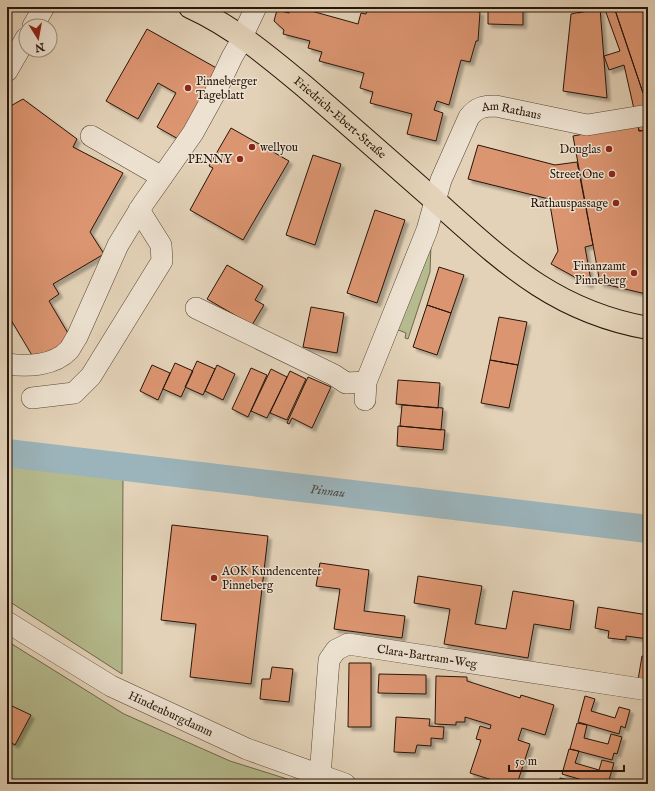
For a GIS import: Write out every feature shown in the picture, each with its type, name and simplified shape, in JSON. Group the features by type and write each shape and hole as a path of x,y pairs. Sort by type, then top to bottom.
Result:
{"main road":[{"name":"Friedrich-Ebert-Straße","path":"190,7 203,13 242,38 288,72 510,266 558,298 597,315 648,328"}],"street":[{"path":"38,18 44,7"},
{"path":"7,364 26,366 40,364 58,358 69,350 77,336 118,245 139,210 196,127 215,93 256,7"},
{"path":"7,71 18,52"},
{"name":"Am Rathaus","path":"436,202 441,180 469,117 475,109 483,106 496,106 587,125 648,115"},
{"path":"91,136 162,177"},
{"path":"196,308 334,375 346,383 366,391 424,238 436,202"},
{"path":"32,398 74,393 91,376 162,261 161,245 139,210"},
{"name":"Hindenburgdamm","path":"7,622 111,686 247,749 345,784"},
{"name":"Clara-Bartram-Weg","path":"320,776 329,660 336,650 348,644 648,690"}],"green space":[{"path":"431,244 430,272 408,339 405,338 406,333 396,329"},
{"path":"7,458 123,476 122,674 7,600"},
{"path":"7,641 124,714 230,761 303,784 7,784"}],"building":[{"path":"290,7 297,7 358,24 361,13 366,14 368,7 474,7 473,11 480,12 478,41 476,41 470,62 461,60 449,105 437,101 434,110 443,113 436,141 407,134 412,114 370,103 373,92 360,88 364,73 319,61 322,52 308,48 310,41 283,34 284,30 274,21 277,10 289,13"},
{"path":"488,7 523,7 523,25 488,24"},
{"path":"577,7 602,7 603,8 578,13"},
{"path":"604,7 614,7 643,93 648,92 648,130 639,131 624,65 609,70 604,56 620,51"},
{"path":"614,7 648,7 648,92 643,93"},
{"path":"600,8 607,98 563,91 571,14"},
{"name":"Pinneberger Tageblatt","path":"147,29 220,70 180,140 157,127 176,93 158,83 138,119 106,101"},
{"path":"23,99 77,139 73,147 123,173 90,232 104,254 53,284 59,294 49,301 72,340 36,362 11,320 7,322 7,108"},
{"name":"Rathauspassage","path":"638,124 639,131 648,130 648,300 646,294 600,283 573,136"},
{"path":"231,128 289,161 243,240 190,210 213,168 209,166"},
{"path":"478,145 555,165 577,162 593,245 585,247 591,281 589,285 551,264 558,251 549,199 468,179"},
{"path":"313,155 341,164 315,245 286,235"},
{"path":"375,210 405,220 377,303 347,293"},
{"path":"227,265 263,286 255,300 264,305 252,325 207,299"},
{"path":"439,267 464,275 451,313 427,305"},
{"path":"427,305 451,313 437,355 413,347"},
{"path":"311,307 344,313 337,353 303,347"},
{"path":"499,317 527,322 518,365 490,360"},
{"path":"490,360 518,365 509,408 481,403"},
{"path":"197,361 215,369 203,395 185,387"},
{"path":"175,363 193,371 181,397 163,389"},
{"path":"152,365 170,373 158,400 140,391"},
{"path":"217,365 235,374 223,400 205,391"},
{"path":"251,368 267,375 248,417 232,409"},
{"path":"271,369 287,377 267,418 251,411"},
{"path":"290,371 306,379 287,420 270,413"},
{"path":"308,377 331,387 312,428 292,418 289,424 287,423"},
{"path":"398,380 440,383 438,408 396,404"},
{"path":"402,405 443,408 441,430 400,426"},
{"path":"398,426 445,430 443,450 397,446"},
{"name":"AOK Kundencenter Pinneberg","path":"172,525 268,536 251,684 190,677 196,624 161,620"},
{"path":"320,563 369,570 364,611 405,616 402,638 334,629 340,589 316,586"},
{"path":"418,576 482,586 475,624 506,629 513,591 574,601 570,630 534,624 528,658 444,644 450,609 414,603"},
{"path":"598,607 648,615 648,639 626,636 626,640 608,638 609,631 595,628"},
{"path":"642,656 648,657 648,681 638,680"},
{"path":"349,663 371,663 371,727 348,727"},
{"path":"272,667 293,669 289,702 260,699 262,679 270,679"},
{"path":"379,674 426,675 426,694 378,693"},
{"path":"436,676 467,677 467,681 520,698 521,695 554,705 545,735 522,728 518,740 530,744 517,784 505,784 470,773 481,740 476,739 480,726 490,729 491,725 465,717 465,722 456,722 456,725 435,724"},
{"path":"585,696 595,699 591,711 615,718 619,707 630,710 625,728 621,726 619,734 578,722"},
{"path":"12,706 31,715 15,745 7,740 7,714"},
{"path":"396,717 430,719 429,726 444,727 443,739 431,738 431,746 417,745 415,753 394,752"},
{"path":"577,723 587,725 584,738 608,744 611,734 622,737 617,754 614,753 612,760 570,749"},
{"path":"569,749 579,751 575,763 599,770 602,760 614,763 609,780 605,779 604,784 596,784 562,774"},
{"path":"648,765 648,784 642,784"},
{"path":"560,778 569,780 568,784 558,784"}],"waterway":[{"name":"Pinnau","path":"7,453 648,529"}],"place":[{"name":"Pinneberger Tageblatt","path":"188,88"},
{"name":"wellyou","path":"252,147"},
{"name":"Douglas","path":"609,149"},
{"name":"PENNY","path":"240,159"},
{"name":"Street One","path":"612,174"},
{"name":"Rathauspassage","path":"616,203"},
{"name":"Finanzamt Pinneberg","path":"634,273"},
{"name":"AOK Kundencenter Pinneberg","path":"214,578"}]}
